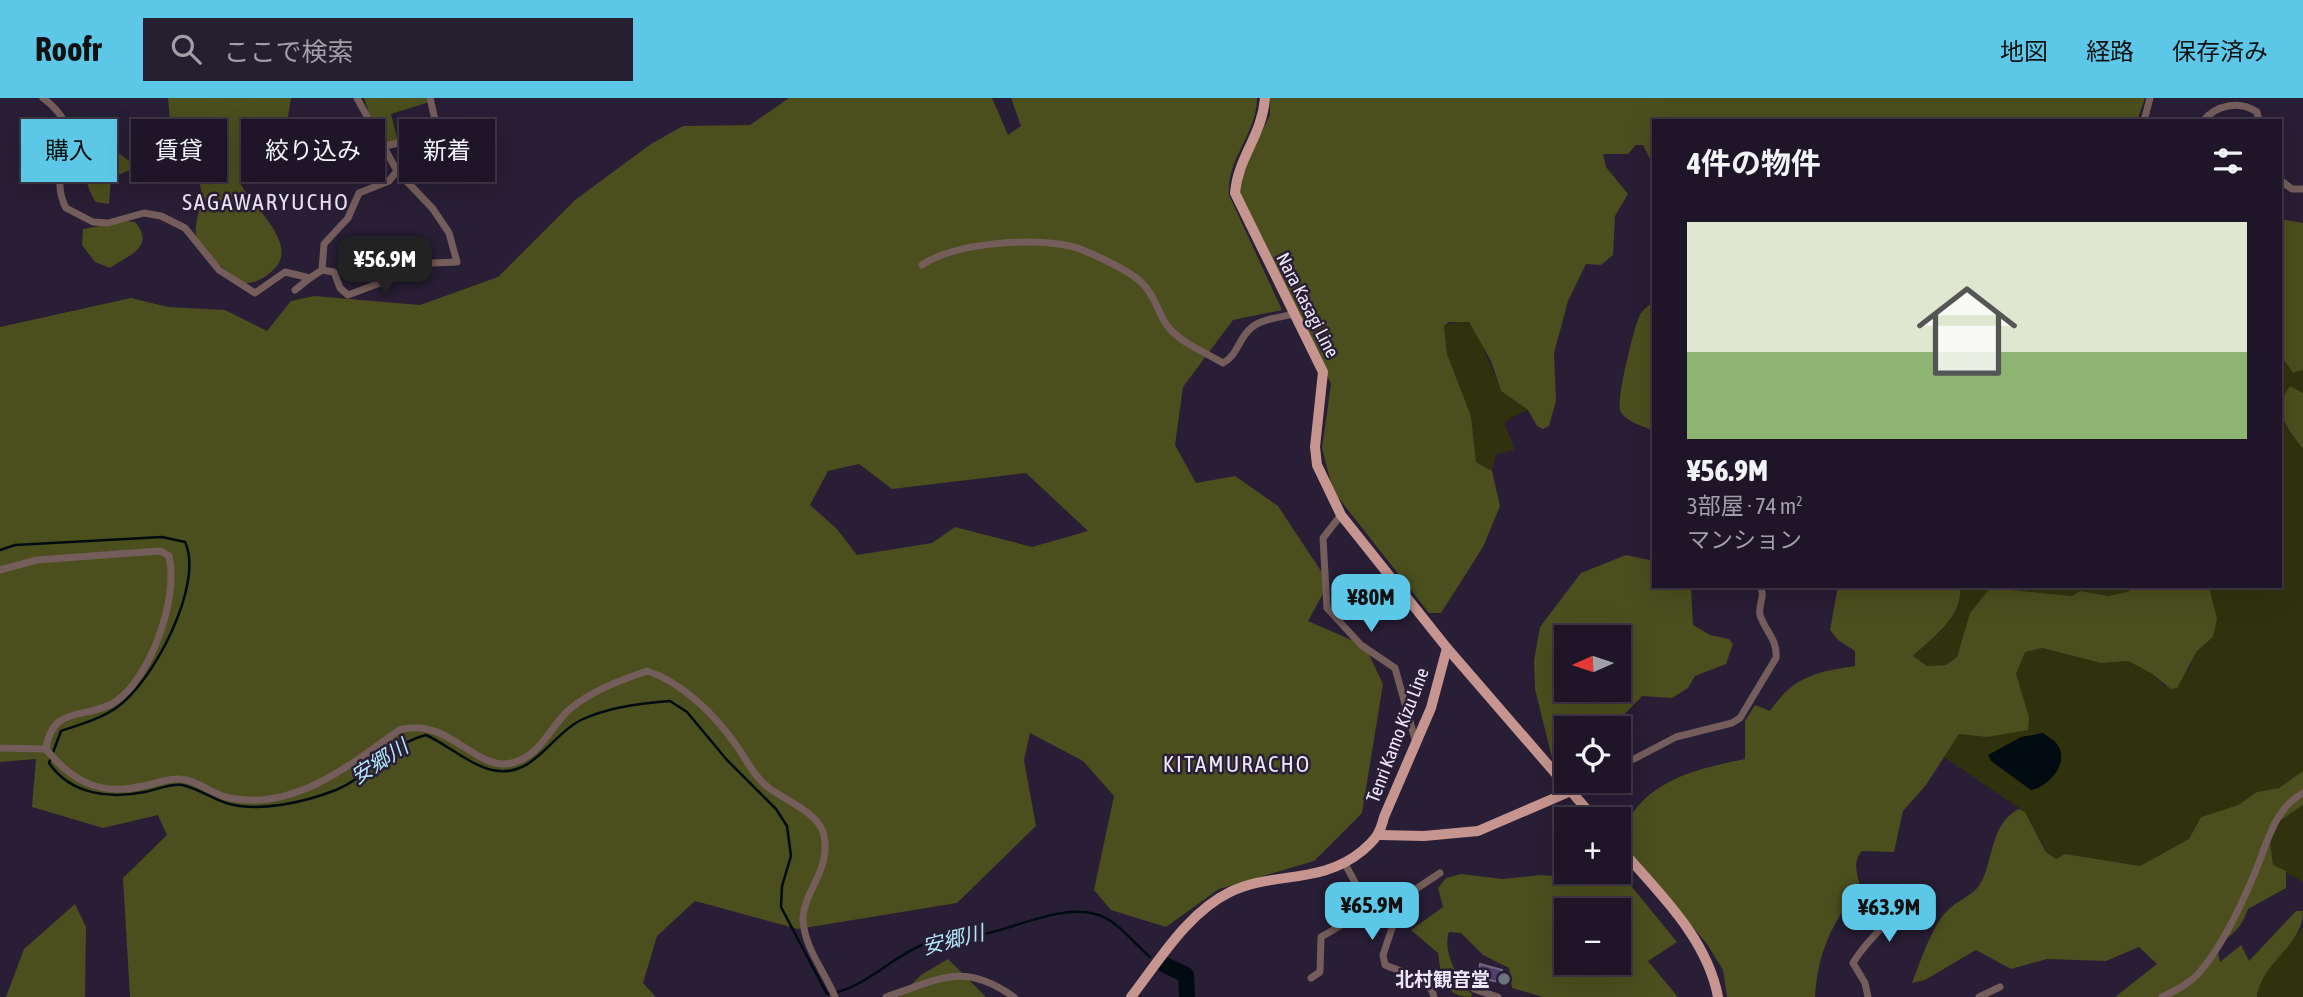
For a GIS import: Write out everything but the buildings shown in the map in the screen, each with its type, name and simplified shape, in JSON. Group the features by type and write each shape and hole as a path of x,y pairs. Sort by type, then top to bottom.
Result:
{"main road":[{"name":"Nara Kasagi Line","path":"1265,98 1263,120 1237,174 1235,193 1323,372 1323,396 1315,431 1317,465 1340,515 1447,648 1554,771"},
{"name":"Tenri Kamo Kizu Line","path":"1380,835 1384,817 1435,696 1447,648"},
{"path":"1130,997 1184,929 1205,909 1230,892 1304,877 1345,864 1380,835 1424,836 1478,831 1566,793"},
{"name":"Nara Kasagi Line","path":"1573,793 1585,807"},
{"path":"1631,862 1700,946 1718,997"}],"street":[{"path":"43,98 59,111 69,132 58,187 66,208 93,222 108,223 144,213 161,216 185,228 219,270 254,293 285,272 310,278"},
{"path":"295,290 322,270 334,272 340,288 348,295 426,265 457,261 449,233 397,171 386,146 359,107 357,98"},
{"path":"386,146 426,137 436,124 430,98"},
{"path":"2145,119 2150,98"},
{"path":"2205,119 2214,109 2230,105 2250,107 2257,111 2259,119"},
{"path":"322,270 324,244 348,218 359,193 389,181 397,171"},
{"path":"2282,182 2292,189 2303,189"},
{"path":"922,265 946,252 967,248 1050,244 1072,246 1141,281 1177,336 1223,363 1234,357 1248,330 1255,324 1294,314"},
{"path":"1340,515 1323,538 1327,608 1361,645 1395,668 1416,743"},
{"path":"0,570 37,560 153,551 169,556 172,568 158,639 130,690 113,703 72,714 53,725 47,751"},
{"path":"1631,759 1676,737 1732,723 1740,718 1776,658 1777,649 1760,616 1763,592 1761,588"},
{"path":"0,748 47,751 88,786 111,790 178,779 227,798 250,800 323,782 398,730 412,726 432,728 498,765 514,763 530,755 545,741 572,707 601,690 647,671 659,675 691,696 733,741 765,785 816,820 822,828 825,838 822,869 803,916 805,934 833,994"},
{"path":"2162,997 2197,975 2221,941 2250,883 2273,824 2287,804 2303,793"},
{"path":"1345,864 1371,908 1393,925 1383,962 1423,981 1433,990 1434,997"},
{"path":"1387,919 1401,899 1440,873"},
{"path":"1868,997 1865,983 1853,963 1862,947 1880,933 1892,917 1904,887"},
{"path":"1311,978 1320,972 1321,937 1332,928 1371,908"},
{"path":"886,997 950,976 972,975 993,983 1014,997"},
{"path":"1979,997 2000,987"},
{"path":"1474,989 1499,997"}],"green space":[{"path":"168,98 291,98 288,119 241,119 239,180 272,226 281,250 280,262 261,279 241,283 207,255 196,236 201,200 199,182 227,182 227,119 170,119"},
{"path":"364,98 432,98 433,101 391,114 398,142 388,143 385,139 385,119 371,119"},
{"path":"789,98 992,98 1008,135 1021,126 1011,98 1257,98 1252,123 1232,170 1229,195 1282,310 1233,320 1183,387 1175,445 1196,483 1235,476 1278,506 1329,583 1308,621 1365,646 1383,684 1362,813 1314,861 1219,889 1166,927 1111,910 1094,890 1114,796 1083,761 1030,733 1024,760 1036,826 957,903 798,929 695,901 657,936 643,983 656,997 130,997 123,878 167,835 158,815 103,828 32,807 36,759 0,762 0,327 131,298 168,307 225,310 267,331 291,301 314,296 420,305 498,277 575,200 651,144 683,126 750,125","holes":["859,464 892,489 1026,473 1088,531 1032,547 955,527 932,543 857,555 837,529 810,505 828,471"]},
{"path":"1270,98 2145,98 2138,119 1652,119 1652,163 1643,145 1636,145 1628,154 1603,154 1606,167 1628,194 1615,216 1613,255 1601,265 1586,264 1568,301 1554,353 1556,401 1549,426 1543,429 1537,426 1528,410 1501,391 1491,361 1469,322 1449,322 1444,326 1447,354 1471,416 1476,462 1492,471 1500,506 1483,547 1441,613 1429,613 1333,491 1322,448 1331,384 1240,197 1241,174 1270,115"},
{"path":"117,152 131,162 131,170 117,175"},
{"path":"88,182 111,182 109,204 96,202"},
{"path":"2282,219 2303,223 2303,370 2293,373 2282,358"},
{"path":"126,221 135,222 141,231 141,245 110,268 95,262 82,245 83,229"},
{"path":"1652,303 1652,430 1627,418 1621,412 1620,406 1626,365 1642,312"},
{"path":"1462,321 1474,326 1501,391 1528,410 1506,422 1514,450 1496,454 1492,471 1476,462 1471,416 1447,354 1444,326"},
{"path":"2282,358 2293,373 2303,370 2303,393 2294,389 2282,402"},
{"path":"2290,386 2303,393 2303,449 2283,419 2282,403"},
{"path":"2282,416 2286,427 2303,449 2303,771 2279,788 2257,792 2238,805 2201,817 2189,839 2140,866 2065,854 2056,859 2050,857 2025,812 1944,757 1959,734 1987,737 2029,717 2015,674 2025,652 2041,648 2101,663 2128,661 2151,673 2165,687 2188,671 2197,651 2213,637 2217,619 2209,588 2282,588"},
{"path":"1626,555 1652,561 1652,588 1691,588 1693,625 1710,635 1729,639 1733,644 1726,664 1695,676 1688,688 1672,698 1642,696 1623,716 1554,716 1554,760 1535,689 1534,661 1540,627 1581,573"},
{"path":"1838,588 1960,588 1957,607 1946,625 1913,656 1927,666 1946,665 1957,657 1970,613 1990,588 2072,596 2080,591 2109,596 2130,591 2132,588 2209,588 2217,619 2213,637 2197,651 2177,688 2171,689 2151,673 2128,661 2101,663 2042,648 2025,652 2016,674 2029,717 2028,730 1987,737 1959,734 1926,785 1903,811 1894,852 1862,851 1856,864 1861,888 1842,913 1828,939 1819,966 1815,997 1727,997 1723,970 1707,944 1631,854 1631,816 1653,792 1669,782 1705,768 1745,759 1745,721 1755,705 1770,711 1796,683 1817,674 1855,666 1855,651 1838,640 1830,630"},
{"path":"1960,588 1990,588 1970,613 1957,657 1946,665 1927,666 1913,656 1946,625 1960,597"},
{"path":"1990,588 2132,588 2130,591 2109,596 2080,591 2072,596"},
{"path":"2303,771 2303,805 2277,823 2269,833 2273,865 2286,871 2286,888 2248,909 2236,930 2216,944 2220,962 2241,945 2249,961 2296,911 2303,911 2296,934 2266,974 2257,997 2115,997 2157,964 2139,947 2106,961 2047,959 2011,969 1976,950 1925,980 1912,983 1936,925 1951,907 1977,888 2002,824 2019,809 2025,812 2046,852 2056,859 2065,854 2140,866 2189,839 2201,817 2238,805 2257,792 2279,788"},
{"path":"2303,805 2303,882 2273,865 2269,833 2277,823"},
{"path":"1461,874 1503,879 1554,876 1554,884 1630,884 1677,942 1648,961 1678,997 1543,997 1512,988 1509,968 1483,955 1461,933 1449,932 1448,948 1453,965 1472,994 1471,997 1462,996 1449,989 1442,977 1438,953 1411,930 1443,907 1438,888 1446,878"},
{"path":"75,904 86,927 85,997 6,997 24,949"},
{"path":"2303,927 2303,997 2257,997 2261,978"},
{"path":"948,959 986,997 899,997 921,975"}],"shaded area":[{"path":"2043,733 2057,744 2061,759 2056,773 2038,788 2031,790 1991,761 1988,755 2021,737"}],"waterway":[{"name":"安郷川","path":"0,550 15,545 162,537 185,542 189,560 188,582 181,607 172,632 145,678 116,708 96,719 61,731 49,763 58,774 80,788 118,795 182,785 239,806 282,805 336,790 401,746 426,735 484,768 507,771 530,762 581,720 625,706 670,701 687,712 727,760 776,809 787,826 791,856 782,886 781,907 827,994 853,986 928,942 988,933 1034,919 1066,913 1081,912 1103,917 1118,926 1150,957"},
{"name":"安郷川","path":"1165,965 1186,975 1187,997"}],"place":[{"name":"北村観音堂","path":"1504,979"}],"district":[{"name":"SAGAWARYUCHO","path":"266,202"},
{"name":"KITAMURACHO","path":"1237,764"}]}
